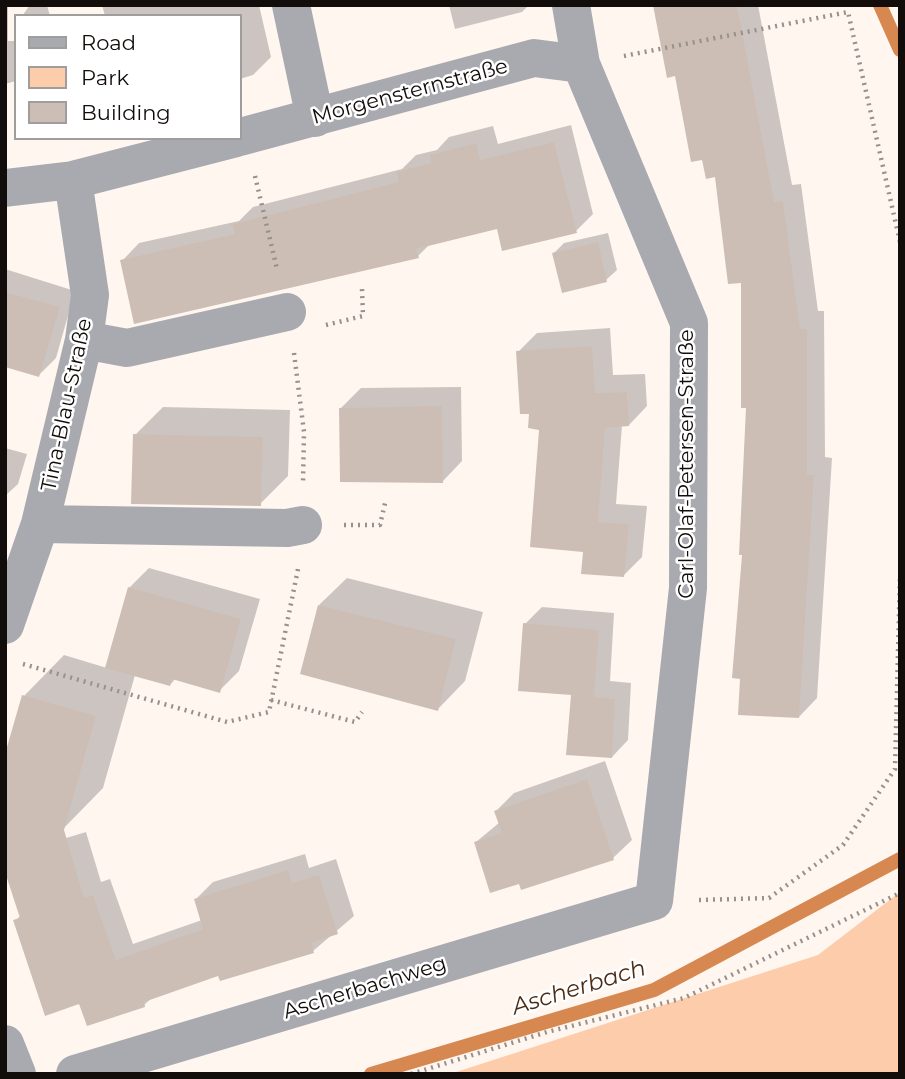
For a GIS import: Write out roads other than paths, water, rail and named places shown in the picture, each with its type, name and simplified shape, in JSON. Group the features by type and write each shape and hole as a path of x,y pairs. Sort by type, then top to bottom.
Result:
{"street":[{"path":"292,5 315,118"},
{"name":"Carl-Olaf-Petersen-Straße","path":"571,5 582,64 689,323 688,588 654,901"},
{"name":"Morgensternstraße","path":"242,137 534,58 582,64"},
{"name":"Morgensternstraße","path":"5,188 73,180 230,140"},
{"name":"Tina-Blau-Straße","path":"5,625 40,524 83,340 90,295 73,180"},
{"path":"83,340 127,348 301,320"},
{"path":"40,524 288,528 303,525"},
{"name":"Ascherbachweg","path":"75,1074 654,901"},
{"path":"5,1044 17,1074"}],"waterway":[{"name":"Ascherbach","path":"880,5 900,50"},
{"name":"Ascherbach","path":"371,1074 654,990 900,859"}]}
